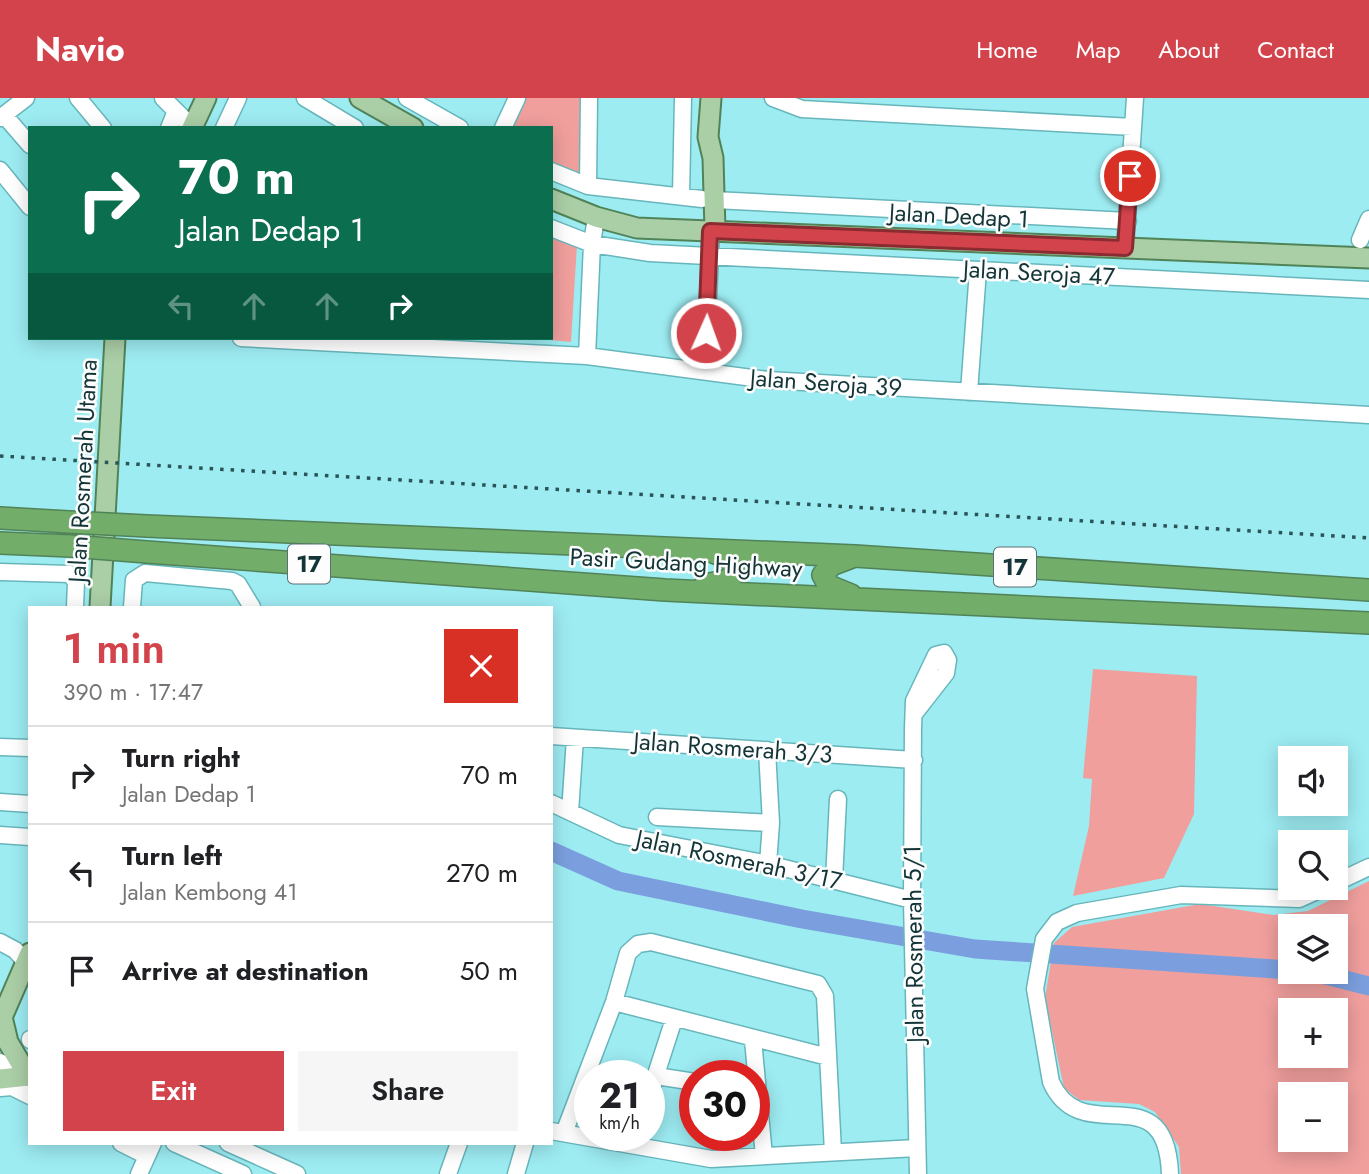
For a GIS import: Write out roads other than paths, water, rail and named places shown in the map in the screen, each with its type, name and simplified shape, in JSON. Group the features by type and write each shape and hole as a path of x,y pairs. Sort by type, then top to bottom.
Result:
{"highway":[{"name":"Pasir Gudang Highway","path":"0,518 855,556 1369,590"},
{"name":"Pasir Gudang Highway","path":"0,543 665,590 863,600 972,602 1369,623"},
{"path":"665,590 720,583 734,575 736,570 731,559 700,548"},
{"path":"855,556 831,565 823,575 824,581 828,586 863,600"}],"main road":[{"path":"192,126 206,98"},
{"path":"360,98 409,126"},
{"path":"709,231 702,159 708,137 711,98"},
{"name":"Jalan Dedap 1","path":"553,200 596,217 637,228 1369,258"},
{"name":"Jalan Rosmerah Utama","path":"100,606 115,340"},
{"path":"113,358 125,340"},
{"path":"28,958 1,1019 8,1042 28,1081"},
{"path":"0,1079 28,1083"}],"street":[{"path":"26,98 2,117 28,143"},
{"path":"78,98 101,126"},
{"path":"163,98 191,126"},
{"path":"225,126 238,98"},
{"path":"305,98 352,126"},
{"path":"504,126 517,98"},
{"path":"588,186 589,98"},
{"path":"681,196 682,98"},
{"path":"774,98 802,109 849,105 1133,127"},
{"path":"1125,248 1135,98"},
{"path":"412,99 457,126"},
{"path":"170,126 176,111"},
{"path":"0,170 28,205"},
{"path":"553,172 588,186 708,200 1128,221"},
{"path":"587,356 592,244 596,217"},
{"path":"1360,240 1369,219"},
{"name":"Jalan Seroja 47","path":"553,229 592,244 650,253 1369,290"},
{"path":"705,371 709,231"},
{"path":"969,393 978,270"},
{"name":"Jalan Seroja 39","path":"308,340 409,343 587,356 768,380 1369,415"},
{"path":"0,572 70,574 76,582 75,606"},
{"path":"132,606 134,580 145,573 232,581 238,584 252,606"},
{"name":"Jalan Rosmerah 5/1","path":"915,714 912,944 918,1174"},
{"name":"Jalan Rosmerah 3/3","path":"553,736 914,760"},
{"path":"570,812 575,738"},
{"path":"0,747 28,748"},
{"path":"767,750 771,823 768,863"},
{"path":"834,880 838,799"},
{"path":"0,802 28,804"},
{"name":"Jalan Rosmerah 3/17","path":"553,804 619,835 768,863 912,900"},
{"path":"657,817 771,823"},
{"path":"0,835 28,837"},
{"path":"1348,877 1369,867"},
{"path":"1170,1174 1165,1141 1157,1126 1142,1118 1077,1112 1057,1095 1051,1082 1035,989 1044,939 1057,922 1077,914 1181,895 1278,898"},
{"path":"558,1132 614,1002 628,953 644,942 812,982 822,989 825,996 833,1152"},
{"path":"2,948 28,958"},
{"path":"614,1002 753,1040 828,1056"},
{"path":"661,1060 674,1019"},
{"path":"753,1040 754,1060"},
{"path":"0,1062 28,1082"},
{"path":"0,1088 28,1083"},
{"path":"131,1145 150,1149 138,1174"},
{"path":"178,1145 243,1174"},
{"path":"232,1145 297,1174"},
{"path":"448,1174 458,1145"},
{"path":"516,1174 524,1145"},
{"path":"665,1148 711,1159 917,1148"},
{"path":"763,1151 764,1156"}],"waterway":[{"path":"553,852 618,881 802,919 975,949 1278,969"},
{"path":"1348,981 1369,986"}],"railway":[{"path":"0,456 1369,538"}]}
